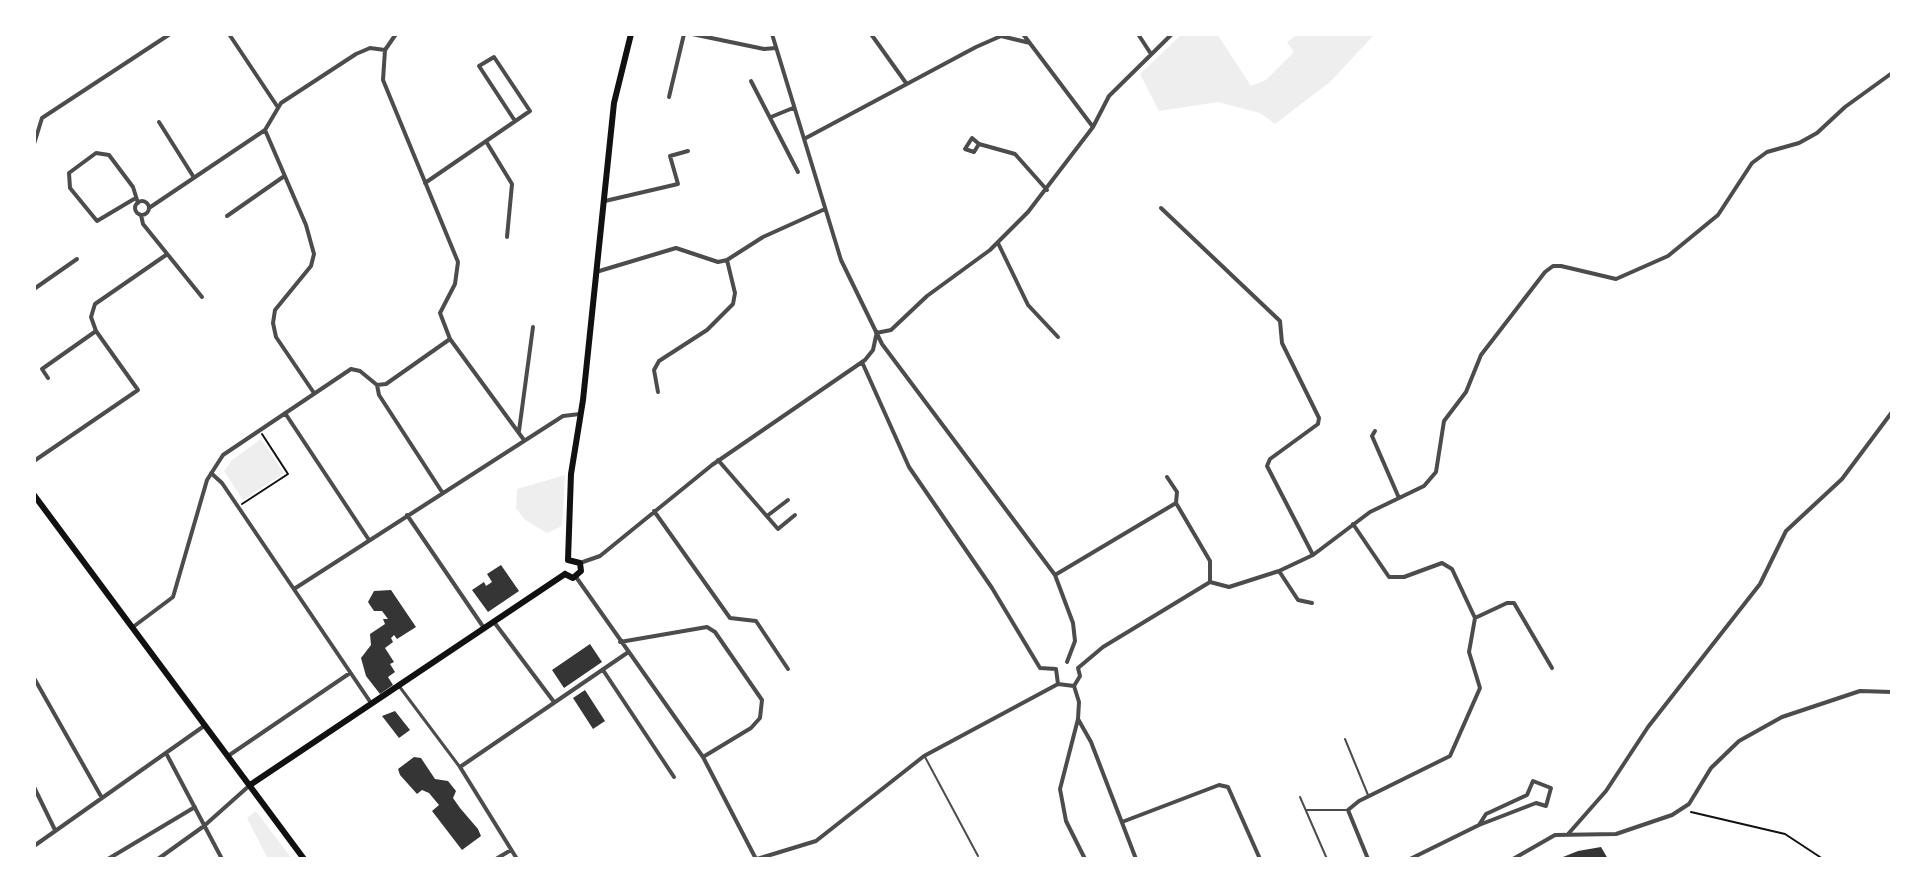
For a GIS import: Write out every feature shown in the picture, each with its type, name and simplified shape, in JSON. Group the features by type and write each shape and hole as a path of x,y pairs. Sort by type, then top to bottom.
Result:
{"main road":[{"path":"565,574 571,474 614,103 631,34"},
{"path":"34,495 304,859"},
{"path":"250,785 565,574 576,577 581,571 580,563 568,560"}],"street":[{"path":"34,144 42,118 170,34"},
{"path":"229,34 277,106"},
{"path":"396,34 385,50 383,80 390,104 458,262 455,284 440,313 450,339 525,441"},
{"path":"669,97 684,34"},
{"path":"692,34 764,49 776,48"},
{"path":"772,34 841,260 876,333 1055,575 1073,623 1075,641 1067,662 1056,669 1040,668 992,588 909,467 862,362"},
{"path":"871,34 906,83"},
{"path":"1023,34 1093,127"},
{"path":"1138,34 1151,54"},
{"path":"876,333 891,330 927,296 998,243 1047,190 1093,127 1109,96 1172,34"},
{"path":"804,139 1001,36 1011,35 1030,43"},
{"path":"141,215 193,176 265,130 277,106 356,54 370,48 385,50"},
{"path":"425,183 530,111 494,57 479,66 515,121"},
{"path":"1078,668 1103,647 1210,582 1229,587 1279,571 1313,555 1353,524 1424,486 1436,472 1441,432 1451,408 1466,392 1494,333 1545,272 1553,266 1561,266 1616,279 1668,256 1718,215 1752,163 1767,152 1799,143 1817,133 1845,107 1892,73"},
{"path":"751,81 798,172"},
{"path":"771,117 793,108"},
{"path":"159,122 193,176"},
{"path":"265,130 306,225 314,254 311,266 275,310 273,323 276,337 314,393"},
{"path":"487,143 512,184 507,237"},
{"path":"979,144 1015,154 1047,190"},
{"path":"603,201 678,184 670,156 688,151"},
{"path":"149,208 146,203 136,201 97,221 70,188 69,173 96,153 109,155 133,187 136,201 135,209 141,215 143,224 202,297"},
{"path":"227,216 283,177"},
{"path":"1161,208 1280,321 1282,343 1319,418 1318,424 1270,459 1267,466 1313,555"},
{"path":"596,272 676,248 718,262 727,260 763,237 825,209"},
{"path":"998,243 1028,305 1058,337"},
{"path":"34,461 138,390 96,331 91,317 95,304 166,255"},
{"path":"34,289 77,259"},
{"path":"658,392 654,370 659,361 707,330 733,304 735,293 727,260"},
{"path":"519,431 533,327"},
{"path":"48,378 42,369 96,331"},
{"path":"580,563 600,556 718,460 862,362 873,350 876,333"},
{"path":"377,385 386,384 450,339"},
{"path":"133,627 173,597 210,472 223,455 351,369 360,371 377,385 379,395 442,492"},
{"path":"1569,833 1606,791 1648,727 1760,584 1786,531 1842,479 1892,412"},
{"path":"285,413 369,540"},
{"path":"294,589 568,413 580,415"},
{"path":"1375,431 1372,436 1399,498"},
{"path":"718,460 778,529 795,515"},
{"path":"210,472 238,506 371,703"},
{"path":"1167,477 1177,492 1176,503 1210,561 1210,582"},
{"path":"767,516 788,500"},
{"path":"1055,575 1176,503"},
{"path":"654,511 730,618 756,621 788,669"},
{"path":"407,515 484,628"},
{"path":"1353,524 1389,577 1424,571 1442,563 1452,569 1475,618 1469,652 1480,688 1450,756 1369,796 1348,810 1368,859"},
{"path":"1279,571 1298,600 1312,603"},
{"path":"576,577 703,757 756,859 816,841 924,756 1058,684 1074,686"},
{"path":"1475,618 1514,603 1552,668"},
{"path":"494,622 554,702"},
{"path":"620,642 707,627 715,632 762,700 760,718 751,728 703,757"},
{"path":"460,767 627,653"},
{"path":"1067,662 1078,668"},
{"path":"1074,686 1079,680 1078,668"},
{"path":"1056,669 1058,684"},
{"path":"603,670 674,777"},
{"path":"228,756 350,673"},
{"path":"34,678 102,798"},
{"path":"399,686 460,767 517,859"},
{"path":"1074,686 1079,702 1078,719 1060,789 1066,821 1085,859"},
{"path":"1513,859 1544,839 1569,833 1616,834 1682,810 1711,768 1739,741 1782,717 1860,691 1892,692"},
{"path":"1078,719 1136,859"},
{"path":"34,846 206,725"},
{"path":"166,753 222,859"},
{"path":"1410,859 1479,825 1536,803 1546,806 1551,788 1533,781 1527,795 1486,814 1479,825"},
{"path":"158,859 204,826 250,785"},
{"path":"1122,822 1219,785 1228,787 1260,859"},
{"path":"34,787 55,830"},
{"path":"108,859 195,807"},
{"path":"496,859 511,850"}],"lane":[{"path":"1345,739 1369,796"},
{"path":"924,756 978,856"},
{"path":"1300,797 1327,859"},
{"path":"1306,810 1348,810"}],"path":[{"path":"238,506 288,474 259,430"},
{"path":"1682,810 1785,834 1823,859"}],"shaded area":[{"path":"1182,34 1217,34 1251,86 1266,80 1294,52 1287,42 1298,34 1375,34 1330,82 1275,124 1260,113 1218,102 1159,111 1140,74"},
{"path":"261,439 284,473 243,500 224,471 232,460"},
{"path":"565,475 562,526 547,533 524,519 516,508 517,489"},
{"path":"256,811 292,859 268,859 247,818"}],"building":[{"path":"501,565 519,591 488,612 472,590 484,582 486,586 492,582 487,574"},
{"path":"391,590 416,627 397,639 394,635 391,638 393,642 385,648 394,662 390,664 395,672 388,677 393,685 380,694 366,676 361,658 371,645 370,634 385,624 383,619 388,619 382,611 374,611 368,602 374,591"},
{"path":"590,644 602,662 564,688 552,670"},
{"path":"585,690 605,721 593,729 573,698"},
{"path":"395,711 410,730 399,738 382,716"},
{"path":"414,757 421,758 435,779 448,781 456,791 453,798 478,829 481,836 462,850 432,811 439,805 429,793 422,790 417,794 400,775 398,769"},
{"path":"1601,847 1608,859 1558,859 1578,851"}]}
